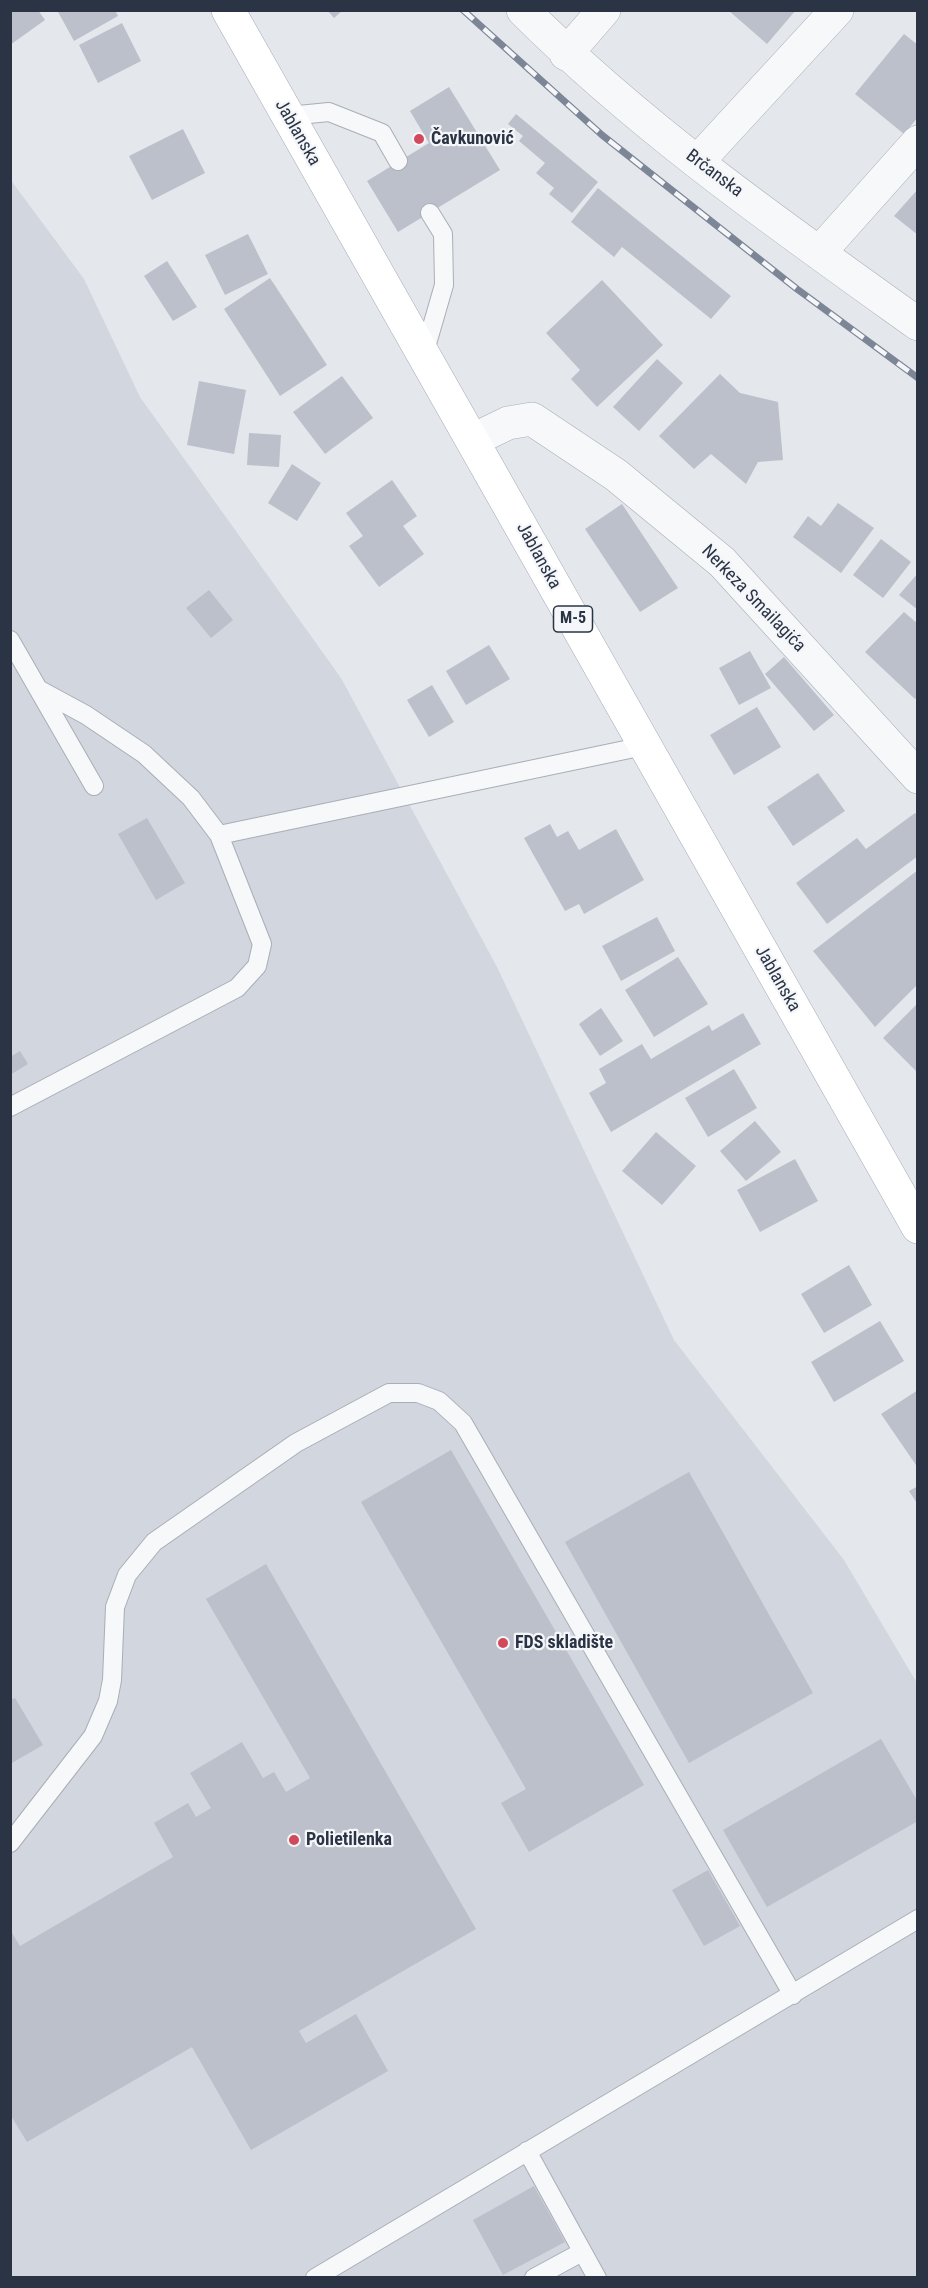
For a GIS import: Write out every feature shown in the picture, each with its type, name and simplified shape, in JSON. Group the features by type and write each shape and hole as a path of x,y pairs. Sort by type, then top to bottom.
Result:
{"main road":[{"name":"Jablanska","path":"228,10 918,1227"}],"street":[{"name":"Brčanska","path":"523,10 566,54 697,162 918,324"},
{"path":"566,54 604,10"},
{"path":"697,162 837,10"},
{"path":"819,253 918,142"},
{"name":"Nerkeza Smailagića","path":"473,440 508,423 532,419 616,475 722,562 918,777"}],"lane":[{"path":"288,116 329,112 382,133 398,161"},
{"path":"424,356 444,285 443,234 430,213"},
{"path":"10,640 94,786"},
{"path":"10,1107 237,988 257,966 262,944 219,835 191,798 144,754 86,715 38,689"},
{"path":"219,835 644,746"},
{"path":"10,1843 93,1736 108,1701 112,1680 115,1607 127,1575 154,1542 296,1443 389,1393 418,1393 439,1401 463,1423 793,1995"},
{"path":"315,2277 918,1919"},
{"path":"527,2151 597,2277"},
{"path":"534,2277 582,2252"}],"shaded area":[{"path":"10,179 84,279 140,397 341,678 497,967 674,1340 844,1560 917,1683 917,2277 11,2277"}],"building":[{"path":"10,10 38,10 45,20 10,45"},
{"path":"57,10 115,10 118,16 74,41"},
{"path":"327,10 343,10 334,18"},
{"path":"728,10 796,10 767,44"},
{"path":"122,23 141,61 98,83 79,45"},
{"path":"904,34 918,45 918,117 904,134 855,94"},
{"path":"449,87 500,170 398,232 367,181 429,143 410,111"},
{"path":"516,114 598,182 572,213 549,194 554,188 536,173 545,163 519,141 523,136 508,124"},
{"path":"183,129 205,173 152,200 129,156"},
{"path":"598,188 731,296 711,319 622,247 614,257 571,222"},
{"path":"918,189 918,235 894,216"},
{"path":"248,234 268,274 225,295 205,255"},
{"path":"167,261 197,307 173,321 144,276"},
{"path":"270,278 327,365 280,396 224,309"},
{"path":"602,280 663,345 597,407 571,379 580,370 546,333"},
{"path":"657,359 683,383 639,431 613,407"},
{"path":"720,374 740,393 778,402 783,460 758,462 746,484 711,454 694,469 659,436"},
{"path":"342,376 373,418 325,454 293,412"},
{"path":"199,381 246,390 234,454 187,445"},
{"path":"249,433 281,435 279,467 247,465"},
{"path":"292,464 321,483 297,521 268,503"},
{"path":"392,480 417,516 403,526 424,554 379,587 349,546 363,536 346,513"},
{"path":"838,503 874,528 841,573 793,537 808,516 821,526"},
{"path":"622,504 678,588 640,612 585,529"},
{"path":"881,539 911,562 883,598 853,575"},
{"path":"918,573 918,610 899,595"},
{"path":"209,590 233,620 211,638 186,608"},
{"path":"904,612 918,624 918,697 915,699 865,652"},
{"path":"489,645 510,679 466,705 446,671"},
{"path":"750,651 771,688 739,705 719,668"},
{"path":"784,657 834,715 814,731 765,674"},
{"path":"432,685 454,722 429,737 407,700"},
{"path":"757,707 781,747 734,775 710,735"},
{"path":"818,773 845,811 793,846 767,807"},
{"path":"915,813 918,816 918,856 827,924 796,883 857,838 866,849"},
{"path":"147,818 185,883 156,900 118,834"},
{"path":"550,824 557,837 568,831 579,850 616,829 644,880 584,914 579,904 565,911 524,838"},
{"path":"918,870 918,984 875,1027 813,951"},
{"path":"657,917 675,951 621,981 602,946"},
{"path":"678,957 708,1004 654,1037 625,990"},
{"path":"918,1003 918,1073 883,1038"},
{"path":"601,1008 623,1041 600,1056 579,1024"},
{"path":"743,1013 761,1044 611,1132 589,1093 606,1083 599,1069 642,1044 651,1059 709,1025 712,1031"},
{"path":"20,1051 28,1064 10,1075 10,1057"},
{"path":"734,1069 757,1108 708,1137 685,1098"},
{"path":"755,1121 781,1152 746,1181 720,1151"},
{"path":"656,1132 696,1166 662,1205 622,1171"},
{"path":"795,1159 818,1201 760,1232 737,1190"},
{"path":"849,1265 872,1305 824,1333 801,1294"},
{"path":"880,1321 904,1361 834,1402 811,1362"},
{"path":"918,1390 918,1468 881,1414"},
{"name":"FDS skladište","path":"451,1450 644,1785 529,1852 501,1803 526,1789 361,1502"},
{"path":"689,1472 813,1693 689,1763 565,1542"},
{"path":"918,1486 918,1505 909,1491"},
{"name":"Polietilenka","path":"266,1564 476,1929 299,2031 306,2043 356,2014 388,2071 251,2150 192,2047 27,2142 10,2114 10,1930 20,1946 173,1857 154,1823 188,1803 196,1817 211,1808 190,1773 242,1742 263,1778 274,1772 286,1792 310,1778 206,1599"},
{"path":"15,1698 43,1745 10,1764 10,1700"},
{"path":"881,1739 918,1802 918,1821 767,1907 723,1830"},
{"path":"708,1870 740,1926 704,1946 672,1890"},
{"path":"534,2186 565,2242 503,2275 473,2220"}],"railway":[{"path":"463,10 602,135 797,289 918,378"}],"place":[{"name":"Čavkunović","path":"419,139"},
{"name":"FDS skladište","path":"503,1643"},
{"name":"Polietilenka","path":"294,1840"}]}
